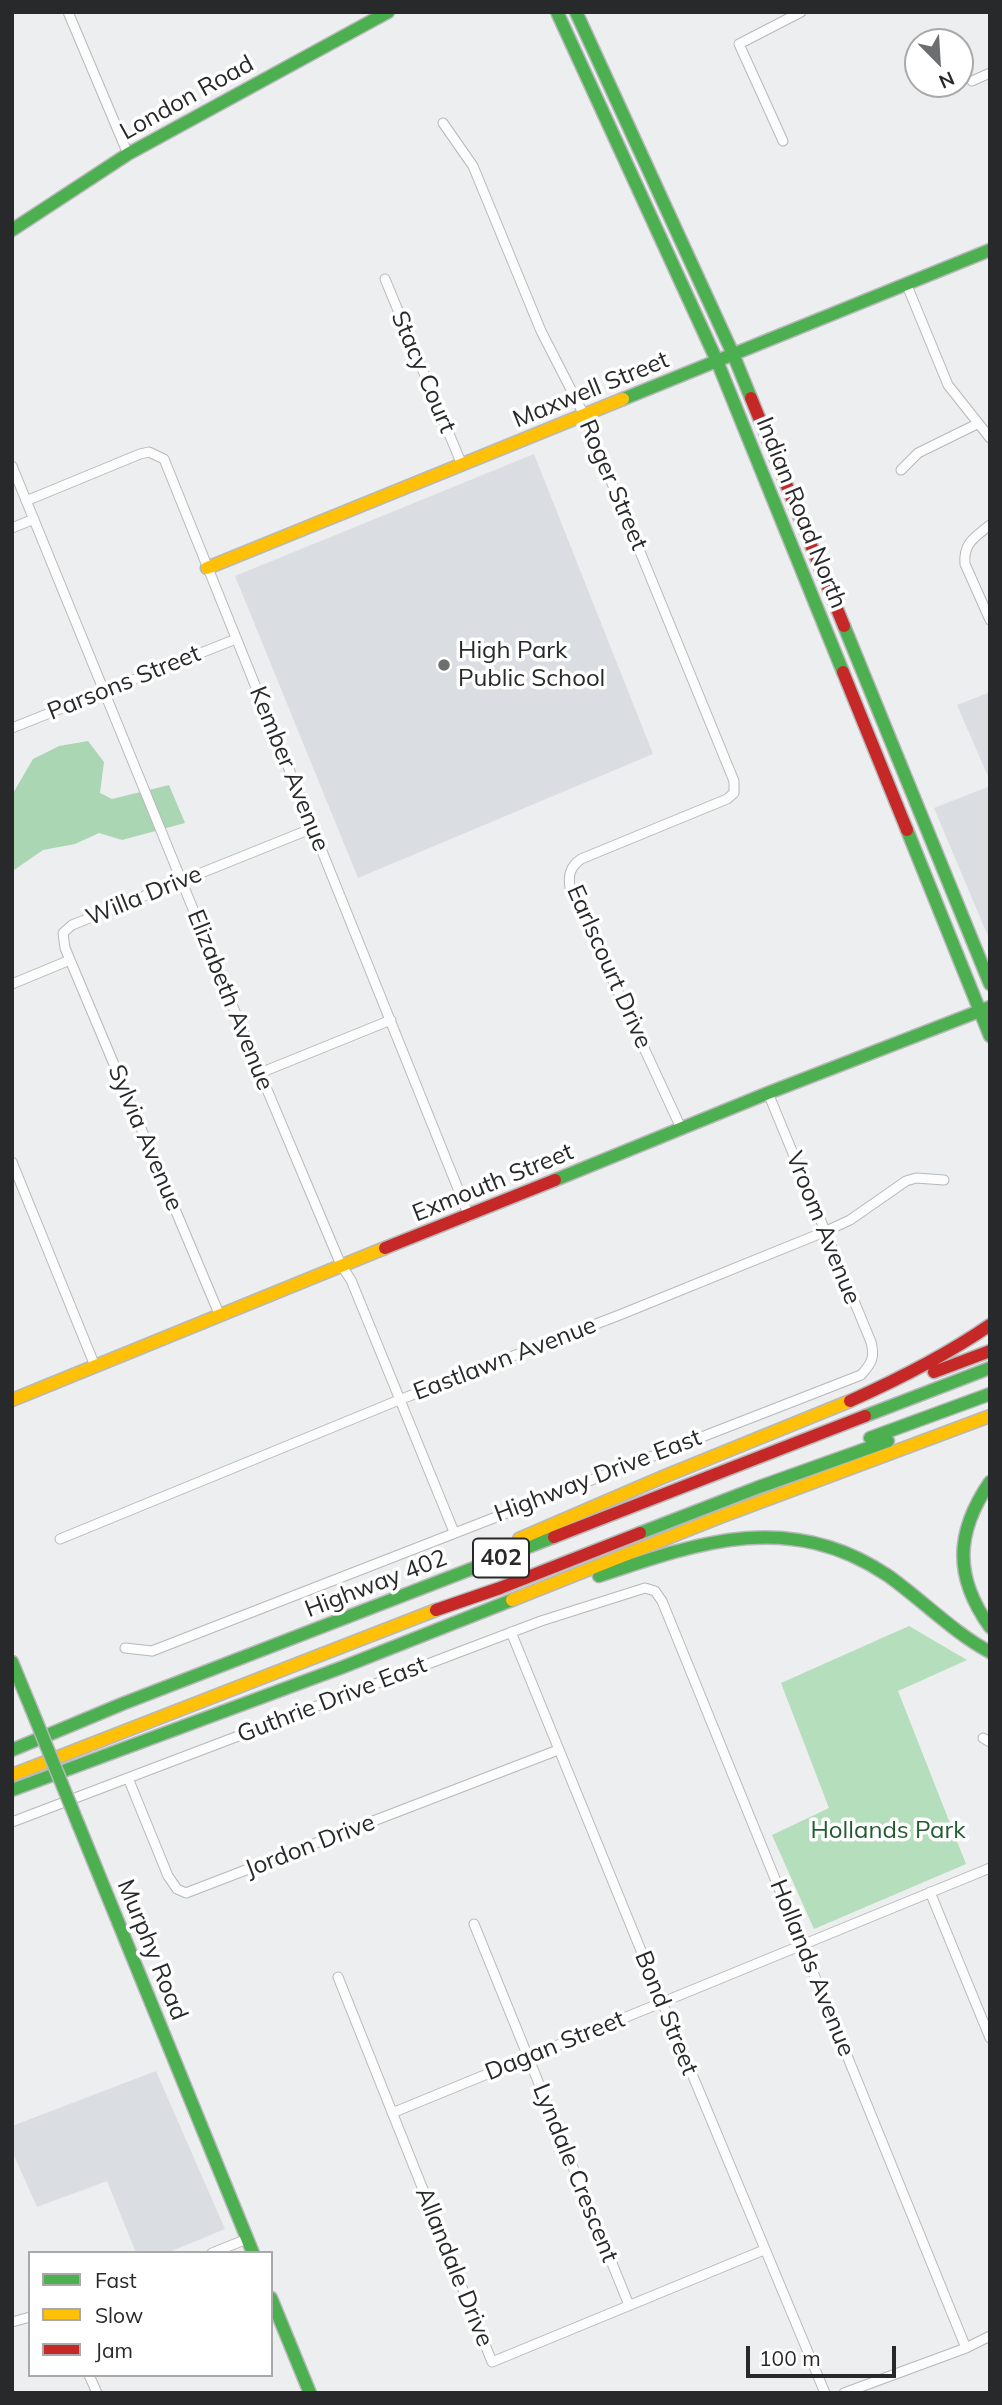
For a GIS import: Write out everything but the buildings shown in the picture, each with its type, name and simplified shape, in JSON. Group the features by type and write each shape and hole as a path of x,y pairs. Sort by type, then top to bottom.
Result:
{"main road":[{"name":"London Road","path":"12,230 128,154 388,12"},
{"name":"Indian Road North","path":"557,12 717,361 984,1009 990,1036"},
{"name":"Indian Road North","path":"576,12 733,354 990,984"},
{"name":"Maxwell Street","path":"207,568 990,250"},
{"name":"Exmouth Street","path":"12,1400 768,1093 984,1009"},
{"path":"810,1419 929,1365 990,1325"},
{"path":"122,1704 271,1637 432,1575 663,1477 990,1350"},
{"name":"Highway 402","path":"12,1750 122,1704 990,1368"},
{"path":"398,1623 511,1575 990,1394"},
{"name":"Highway 402","path":"12,1774 398,1623 500,1588 759,1487 990,1405"},
{"path":"452,1624 516,1596 990,1416"},
{"path":"990,1482 968,1520 962,1556 968,1591 978,1612 990,1627"},
{"path":"12,1790 452,1624 719,1539 764,1535 806,1540 854,1557 890,1578 990,1652"},
{"name":"Murphy Road","path":"12,1662 252,2251"},
{"path":"273,2303 310,2393"}],"street":[{"path":"68,12 128,154"},
{"path":"783,141 739,44 801,12"},
{"path":"974,81 990,73"},
{"name":"Roger Street","path":"443,123 473,166 541,331 584,415 734,781 732,796 710,806"},
{"name":"Stacy Court","path":"384,279 462,465"},
{"path":"906,283 948,385 990,438"},
{"path":"901,470 918,453 977,424"},
{"name":"Kember Avenue","path":"26,501 140,454 149,452 164,459 469,1216"},
{"name":"Elizabeth Avenue","path":"12,466 260,1073 341,1265 351,1280 454,1532"},
{"path":"12,528 34,519"},
{"path":"990,525 969,541 964,555 965,564 990,620"},
{"name":"Parsons Street","path":"12,728 236,639"},
{"name":"Earlscourt Drive","path":"681,1128 568,878 573,866 581,859 710,806"},
{"name":"Willa Drive","path":"12,984 70,960 64,939 66,929 313,828"},
{"name":"Sylvia Avenue","path":"70,960 220,1316"},
{"path":"260,1073 391,1020"},
{"name":"Vroom Avenue","path":"768,1093 871,1342 874,1354 871,1364"},
{"path":"12,1162 95,1366"},
{"name":"Eastlawn Avenue","path":"61,1539 399,1400 824,1232 850,1220 906,1181 916,1178 944,1180"},
{"name":"Highway Drive East","path":"125,1648 152,1651 861,1375 871,1364"},
{"name":"Guthrie Drive East","path":"12,1822 511,1632 645,1588 655,1591"},
{"name":"Hollands Avenue","path":"655,1591 662,1601 966,2347"},
{"name":"Bond Street","path":"511,1632 825,2393"},
{"name":"Jordon Drive","path":"128,1778 168,1876 177,1889 186,1893 558,1750"},
{"name":"Dagan Street","path":"392,2113 990,1868"},
{"path":"930,1892 986,2020 990,2038"},
{"name":"Lyndale Crescent","path":"474,1924 629,2305"},
{"name":"Allandale Drive","path":"338,1977 492,2362 764,2250"},
{"path":"217,2251 247,2238"},
{"path":"844,2393 990,2336"},
{"path":"90,2377 97,2393"}],"shaded area":[{"name":"High Park Public School","path":"534,454 653,754 358,878 235,576"},
{"path":"990,692 990,781 957,705"},
{"path":"990,786 990,941 934,808"},
{"path":"156,2071 225,2229 172,2251 135,2251 107,2181 37,2207 12,2151 12,2126"}],"green space":[{"path":"88,741 104,762 100,793 112,799 169,785 185,823 122,840 99,833 75,844 43,850 14,870 12,878 12,795 33,759 59,746"},
{"name":"Hollands Park","path":"909,1626 967,1660 898,1691 966,1864 814,1929 772,1835 829,1808 781,1683"}],"traffic: fast":[{"path":"12,230 128,154 388,12"},
{"path":"557,12 717,361 843,672"},
{"path":"576,12 751,398"},
{"path":"623,399 990,250"},
{"path":"844,626 990,984"},
{"path":"907,830 990,1036"},
{"path":"555,1180 768,1093 990,1007"},
{"path":"865,1416 990,1368"},
{"path":"870,1438 990,1394"},
{"path":"640,1533 888,1441"},
{"path":"990,1482 970,1519 963,1555 970,1590 990,1627"},
{"path":"12,1750 122,1704 554,1537"},
{"path":"599,1576 673,1552 744,1538 780,1538 815,1543 851,1555 887,1575 964,1636 990,1652"},
{"path":"12,1790 343,1667 512,1600"},
{"path":"12,1662 31,1708"},
{"path":"31,1708 79,1826"},
{"path":"79,1826 252,2251"},
{"path":"273,2303 310,2393"}],"traffic: slow":[{"path":"207,568 623,399"},
{"path":"12,1400 385,1248"},
{"path":"519,1539 850,1401"},
{"path":"512,1600 720,1517 990,1416"},
{"path":"12,1775 436,1610"}],"traffic: jam":[{"path":"751,398 844,626"},
{"path":"843,672 907,830"},
{"path":"385,1248 555,1180"},
{"path":"850,1401 922,1366 990,1325"},
{"path":"934,1372 990,1351"},
{"path":"554,1537 865,1416"},
{"path":"436,1610 640,1533"}],"place":[{"name":"High Park Public School","path":"444,665"}]}
